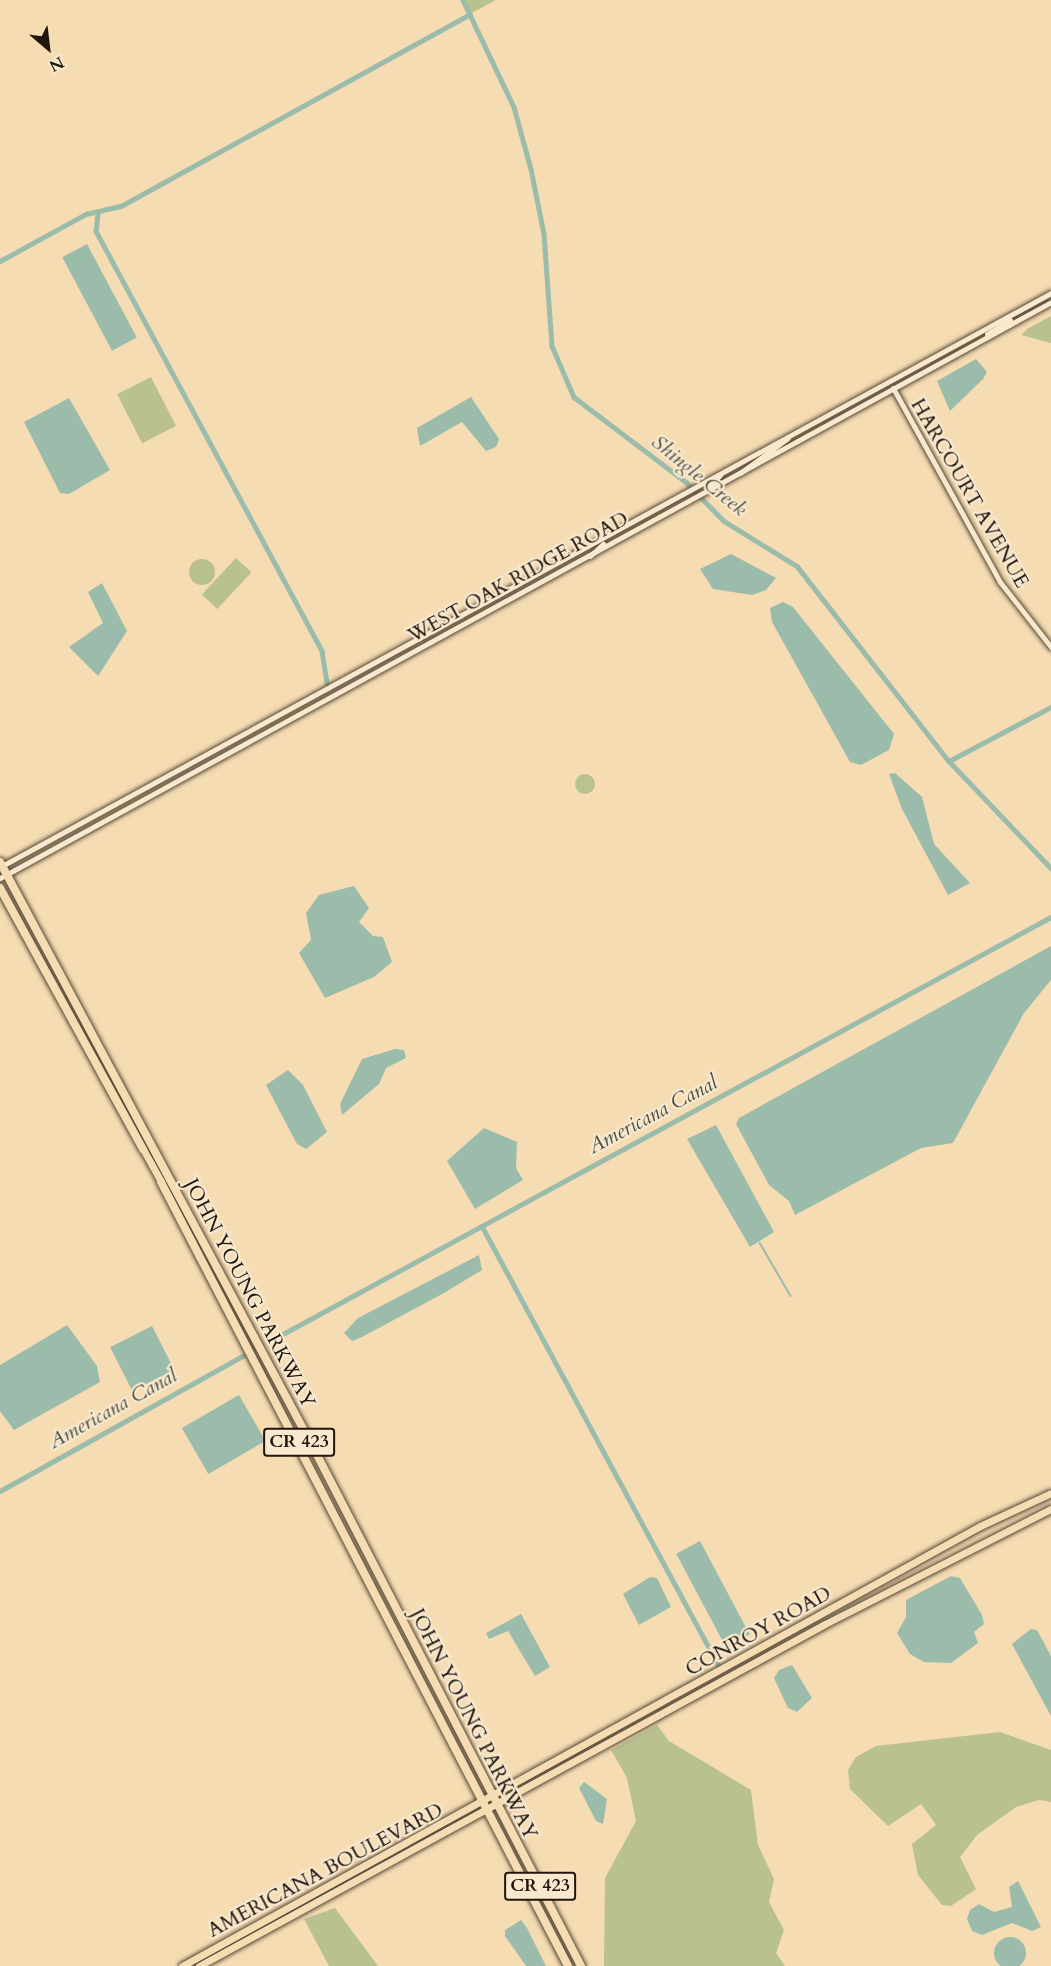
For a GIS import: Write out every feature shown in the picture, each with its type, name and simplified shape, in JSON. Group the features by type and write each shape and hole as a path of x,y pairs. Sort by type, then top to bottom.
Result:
{"highway":[{"name":"JOHN YOUNG PARKWAY","path":"1,865 3,876 179,1194 315,1451 581,1966"},
{"name":"JOHN YOUNG PARKWAY","path":"0,888 143,1149"},
{"name":"JOHN YOUNG PARKWAY","path":"161,1182 298,1441 568,1966"},
{"path":"161,1182 179,1194"},
{"path":"298,1441 315,1451"}],"main road":[{"name":"JOHN YOUNG PARKWAY","path":"143,1149 161,1182"},
{"name":"CONROY ROAD","path":"484,1804 926,1555 1051,1493"},
{"name":"CONROY ROAD","path":"488,1812 825,1624 1051,1509"},
{"name":"AMERICANA BOULEVARD","path":"182,1966 484,1804"},
{"name":"AMERICANA BOULEVARD","path":"199,1966 488,1812"},
{"path":"384,1869 393,1853"},
{"path":"336,1884 340,1892"}],"street":[{"name":"WEST OAK RIDGE ROAD","path":"1,865 274,721 1051,293"},
{"name":"WEST OAK RIDGE ROAD","path":"3,876 382,669 532,590 697,496 1051,302"},
{"path":"986,338 1031,309 1030,305"},
{"name":"HARCOURT AVENUE","path":"889,381 1000,582 1051,647"},
{"path":"740,473 789,437"},
{"path":"697,496 720,475"},
{"path":"590,556 612,535"},
{"path":"532,590 561,563"},
{"path":"419,649 451,623"},
{"path":"382,669 416,643"},
{"path":"221,758 274,721"},
{"path":"146,790 150,796"}],"green space":[{"path":"462,0 496,0 470,14"},
{"path":"1051,316 1051,343 1021,335 1027,329"},
{"path":"151,377 176,426 142,443 117,394"},
{"path":"236,558 251,572 217,609 202,595"},
{"path":"202,559 211,563 215,572 211,581 202,585 193,581 189,572 193,563"},
{"path":"585,774 592,777 595,784 592,791 585,794 578,791 575,784 578,777"},
{"path":"657,1725 669,1741 751,1790 758,1845 774,1879 769,1902 784,1930 776,1953 785,1966 604,1966 605,1878 636,1821 627,1778 611,1750"},
{"path":"1000,1732 1051,1750 1051,1802 1039,1800 1016,1807 977,1835 960,1857 976,1889 951,1906 942,1905 918,1875 912,1844 936,1825 921,1804 888,1826 850,1789 848,1770 856,1757 876,1746"},
{"path":"335,1908 378,1966 329,1966 304,1919"}],"shaded area":[{"path":"87,244 137,338 112,351 62,257"},
{"path":"976,359 987,372 983,379 950,411 937,381"},
{"path":"471,397 499,439 496,447 486,451 462,422 420,446 417,428"},
{"path":"69,398 110,470 69,494 60,493 24,422"},
{"path":"731,554 776,578 766,590 752,595 713,589 700,569"},
{"path":"102,583 127,631 98,676 69,647 103,623 88,592"},
{"path":"783,602 793,607 894,734 889,750 861,765 850,762 772,622 770,608"},
{"path":"895,773 922,797 934,844 970,883 948,895 902,809 889,774"},
{"path":"354,886 369,908 359,922 373,936 383,937 392,962 374,977 325,998 299,953 311,940 306,913 319,895"},
{"path":"1051,946 1051,980 1024,1013 953,1143 921,1148 795,1215 789,1201 769,1185 736,1124 739,1118"},
{"path":"395,1049 404,1050 406,1058 386,1068 379,1084 342,1115 340,1104 362,1059"},
{"path":"288,1070 303,1085 327,1132 306,1149 297,1144 266,1085"},
{"path":"716,1125 774,1232 750,1247 687,1139"},
{"path":"484,1128 517,1142 516,1168 523,1180 475,1209 447,1161"},
{"path":"479,1255 482,1270 444,1293 352,1341 344,1333 358,1318"},
{"path":"67,1325 97,1366 100,1382 14,1430 0,1411 0,1365"},
{"path":"152,1326 174,1370 132,1391 110,1347"},
{"path":"239,1395 266,1441 208,1474 182,1428"},
{"path":"700,1541 750,1635 726,1647 676,1554"},
{"path":"951,1576 960,1578 982,1615 984,1624 974,1632 978,1643 951,1663 924,1662 910,1654 897,1633 906,1617 906,1600"},
{"path":"650,1577 657,1578 671,1607 639,1625 623,1594"},
{"path":"521,1614 550,1667 535,1676 508,1631 489,1639 486,1633"},
{"path":"1031,1629 1037,1630 1051,1656 1051,1716 1012,1644"},
{"path":"792,1665 812,1698 797,1712 788,1708 774,1678 779,1670"},
{"path":"584,1782 607,1799 603,1824 596,1821 579,1788"},
{"path":"1018,1881 1041,1927 1032,1931 1012,1923 982,1935 972,1931 967,1919 970,1910 979,1904 994,1912 1012,1907 1009,1887"},
{"path":"521,1920 546,1966 526,1966 505,1936 505,1930"},
{"path":"1010,1937 1022,1941 1026,1953 1022,1965 1010,1969 998,1965 994,1953 998,1941"}],"waterway":[{"name":"Shingle Creek","path":"463,0 514,107 531,169 544,234 552,346 574,397 686,482 724,521 797,566 949,761 1051,868"},
{"path":"0,261 86,214 121,206 470,14"},
{"path":"98,213 96,231 322,651 327,684"},
{"path":"949,761 1051,707"},
{"name":"Americana Canal","path":"270,1341 1051,917"},
{"path":"482,1226 719,1666"},
{"path":"760,1243 791,1296"},
{"name":"Americana Canal","path":"0,1491 243,1356"}]}
